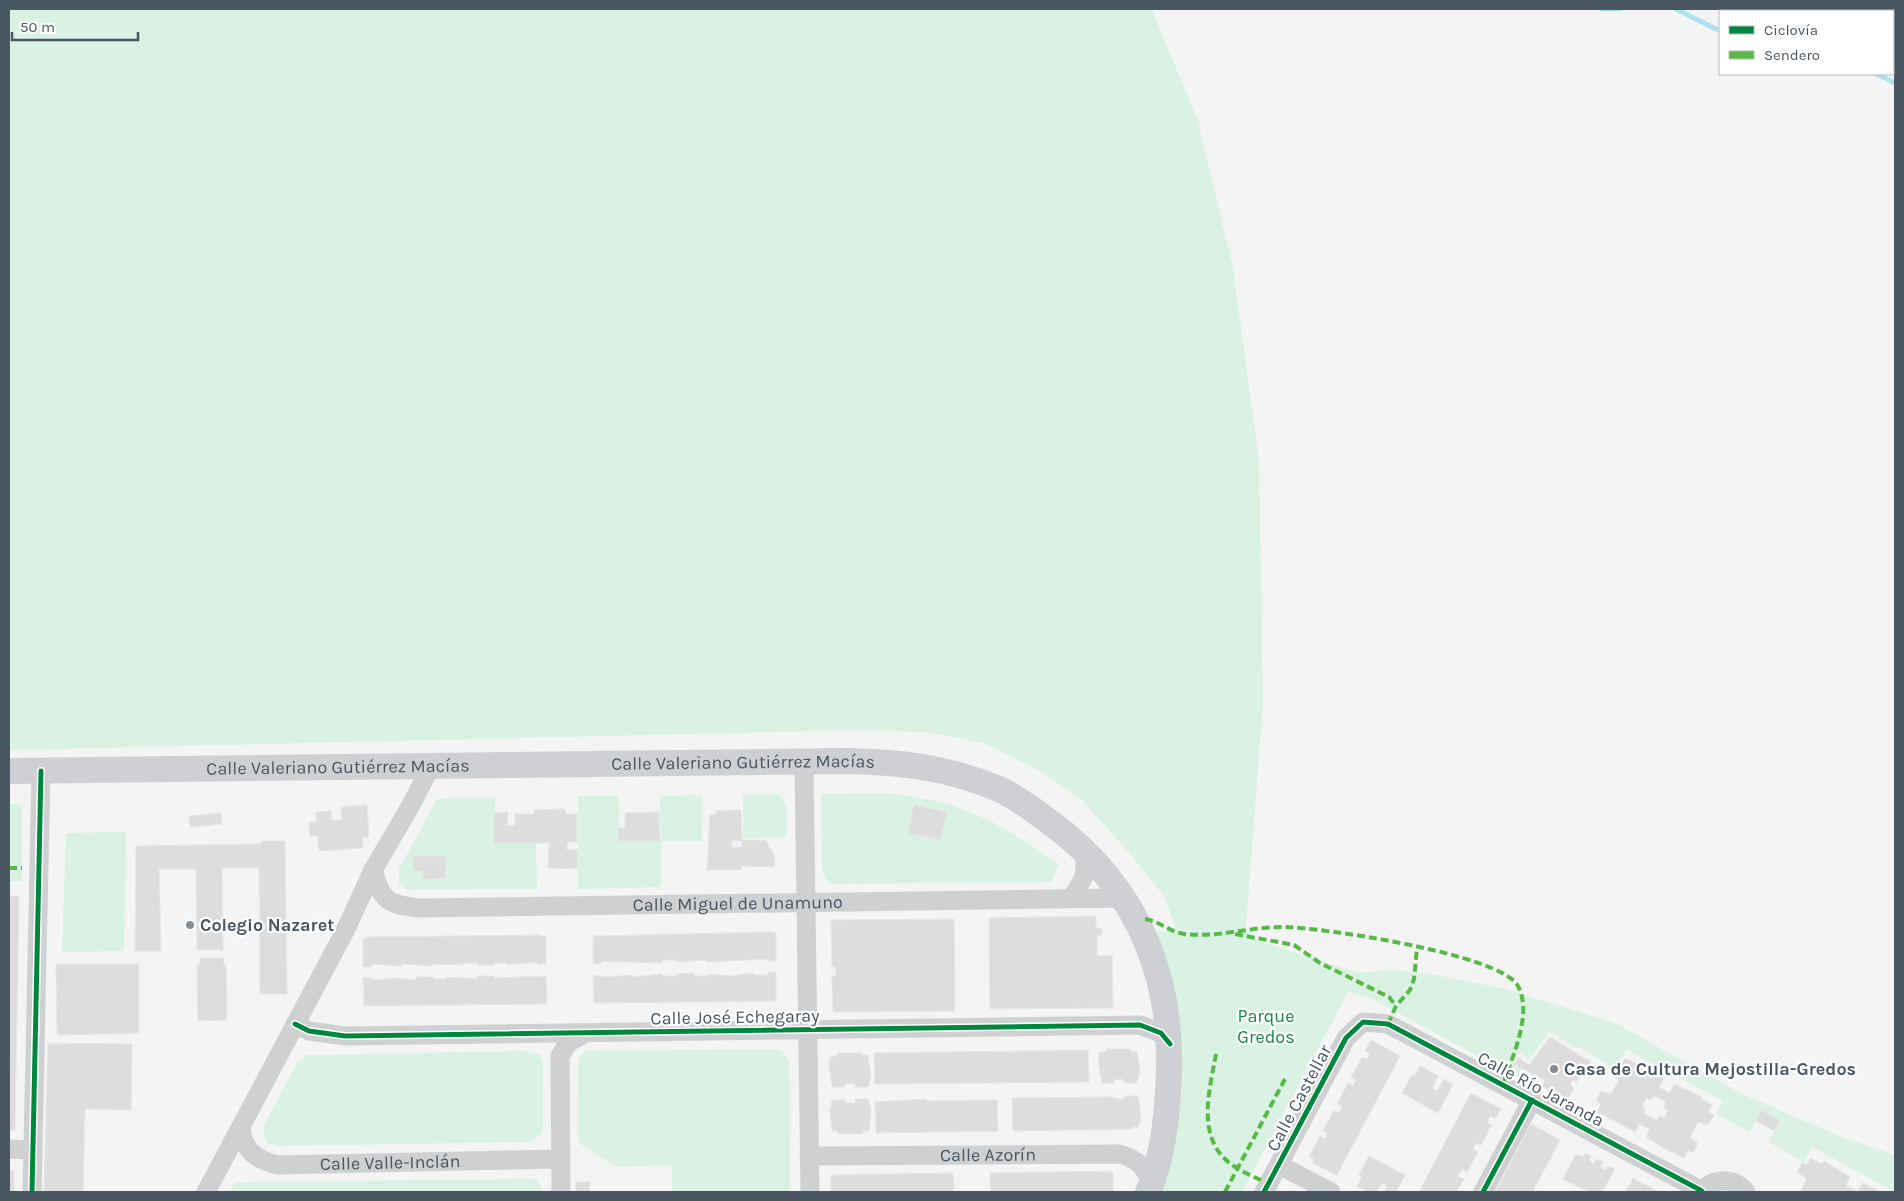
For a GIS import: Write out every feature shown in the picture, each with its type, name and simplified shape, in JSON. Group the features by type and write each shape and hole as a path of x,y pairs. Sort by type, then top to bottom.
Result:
{"main road":[{"name":"Calle Valeriano Gutiérrez Macías","path":"9,771 899,762 934,768 970,778 1001,790 1034,810 1084,850 1124,898 1138,922 1155,962 1170,1044 1166,1119 1150,1187"}],"street":[{"path":"804,763 810,1192"},
{"path":"206,1192 344,931 373,870 430,768"},
{"path":"32,1192 41,771"},
{"path":"1071,898 1081,885 1086,870 1084,850"},
{"name":"Calle Miguel de Unamuno","path":"373,870 378,889 393,905 418,908 1124,898"},
{"name":"Calle Río Jaranda","path":"1364,1022 1388,1024 1702,1192"},
{"name":"Calle Castellar","path":"1264,1192 1346,1038 1364,1022"},
{"name":"Calle José Echegaray","path":"295,1024 309,1031 345,1036 1140,1025 1161,1032 1170,1044"},
{"path":"561,1192 560,1056 568,1043 585,1033"},
{"path":"1483,1192 1532,1100"},
{"name":"Calle Valle-Inclán","path":"241,1128 242,1139 246,1148 258,1160 278,1165 560,1159"},
{"path":"9,1149 33,1150"},
{"name":"Calle Azorín","path":"809,1156 1120,1154 1133,1158 1145,1168 1150,1187"},
{"path":"1279,1165 1331,1192"},
{"path":"1702,1192 1713,1182 1722,1180 1736,1183 1746,1192"}],"green space":[{"name":"Parque Gredos","path":"9,9 1152,9 1198,122 1233,268 1259,461 1263,703 1246,927 1257,940 1358,973 1391,970 1432,974 1505,989 1615,1023 1740,1093 1844,1138 1895,1155 1895,1192 1812,1147 1804,1162 1769,1142 1780,1120 1761,1110 1750,1132 1716,1114 1723,1101 1626,1049 1615,1069 1580,1047 1577,1048 1549,1032 1528,1060 1522,1054 1514,1054 1514,1064 1522,1068 1518,1077 1370,998 1348,992 1242,1192 1161,1192 1151,933 1176,929 1164,896 1127,850 1081,799 1040,771 984,743 926,732 855,730 9,750"},
{"path":"882,793 934,801 976,815 1016,836 1059,865 1051,882 831,884 826,880 822,868 821,794"},
{"path":"776,794 781,797 786,807 786,837 743,838 743,795"},
{"path":"701,795 702,841 661,841 660,796"},
{"path":"578,796 619,796 620,841 661,841 661,887 578,889"},
{"path":"495,797 496,843 536,843 537,889 408,890 399,884 399,869 436,801 442,798"},
{"path":"9,804 19,804 22,808 22,881 9,881"},
{"path":"126,832 124,951 62,952 66,833"},
{"path":"775,1049 783,1052 789,1060 790,1192 672,1192 672,1165 616,1167 579,1143 578,1065 581,1054 586,1051"},
{"path":"524,1051 540,1055 543,1064 543,1126 541,1134 530,1142 281,1146 269,1143 265,1139 263,1127 297,1063 307,1055"},
{"path":"533,1179 538,1181 543,1192 229,1192 235,1183 246,1182"}],"building":[{"path":"914,804 947,813 940,840 908,833"},
{"path":"367,805 369,837 362,838 363,848 319,851 318,836 310,836 309,822 316,822 316,812 331,811 332,820 342,820 341,807"},
{"path":"565,809 566,814 577,814 577,842 567,842 567,850 577,849 578,869 548,868 549,843 494,843 494,813 508,812 507,826 515,826 515,814 535,814 534,810"},
{"path":"741,810 742,841 765,840 775,856 774,867 742,866 742,870 707,870 710,815 716,814 716,811","holes":["732,841 742,841 742,847 732,847"]},
{"path":"659,812 660,841 618,841 618,828 625,828 625,813"},
{"path":"221,813 222,824 190,827 189,816"},
{"path":"261,841 285,841 287,994 260,994 259,868 222,868 223,950 197,950 196,869 159,869 161,951 135,951 136,846 261,844"},
{"path":"413,856 446,856 446,878 423,879 423,871 413,871"},
{"path":"9,896 19,896 15,1130 9,1130"},
{"path":"1096,916 1096,928 1102,928 1102,935 1097,935 1097,956 1112,955 1113,1008 990,1009 989,918"},
{"path":"954,919 955,1011 833,1012 832,976 836,976 835,966 832,966 831,920"},
{"path":"776,933 776,961 767,961 767,959 707,962 707,960 676,962 675,960 662,960 662,963 601,961 602,963 593,964 593,936"},
{"path":"539,935 546,937 546,964 537,964 537,962 507,965 507,963 477,965 477,963 464,963 464,965 433,964 432,966 402,964 402,966 372,964 372,967 363,967 363,939 369,937"},
{"path":"200,958 224,958 223,965 226,965 227,1020 198,1021 197,964 200,965"},
{"path":"56,964 139,964 139,1033 57,1035"},
{"path":"768,972 776,972 776,1001 594,1003 593,975 609,977 632,975 632,977 662,974 663,976 676,976 676,974 694,973 694,976 708,976 707,974 731,976 754,973 754,975 768,975"},
{"path":"477,976 494,976 494,978 546,976 547,1004 364,1006 363,978 372,978 372,980 393,978 416,980 416,977 477,979"},
{"name":"Casa de Cultura Mejostilla-Gredos","path":"1550,1037 1591,1062 1576,1082 1573,1080 1570,1085 1574,1088 1567,1100 1542,1086 1545,1081 1514,1064 1519,1058 1529,1065"},
{"path":"1371,1040 1400,1056 1337,1175 1312,1163 1314,1159 1309,1157 1320,1136 1325,1139 1328,1133 1323,1131 1334,1110 1339,1113 1342,1106 1337,1104 1348,1083 1353,1086 1356,1080 1351,1077 1362,1057 1367,1059 1370,1054 1365,1051"},
{"path":"48,1043 132,1044 131,1110 85,1109 83,1192 44,1192"},
{"path":"1106,1049 1131,1049 1131,1052 1137,1052 1140,1072 1137,1083 1124,1083 1124,1079 1114,1080 1114,1083 1102,1083 1098,1060 1100,1052 1106,1052"},
{"path":"1088,1050 1089,1082 875,1084 874,1053"},
{"path":"837,1053 862,1053 862,1055 868,1055 871,1076 868,1087 855,1087 855,1083 845,1084 844,1087 832,1087 829,1064 831,1056 837,1056"},
{"path":"1625,1058 1638,1063 1664,1079 1659,1087 1664,1090 1670,1093 1674,1084 1702,1097 1700,1098 1712,1105 1708,1112 1714,1115 1708,1125 1698,1122 1690,1137 1698,1144 1693,1153 1688,1150 1684,1158 1672,1153 1646,1137 1650,1129 1639,1124 1635,1132 1597,1112 1601,1104 1596,1101 1601,1091 1611,1094 1619,1080 1611,1073 1616,1063 1621,1065","holes":["1654,1096 1666,1102 1664,1108 1668,1110 1664,1118 1660,1116 1656,1120 1644,1114 1645,1108 1642,1106 1646,1098 1650,1100"]},
{"path":"1420,1066 1438,1076 1432,1088 1437,1091 1444,1079 1453,1084 1438,1113 1402,1093 1412,1075 1415,1076"},
{"path":"1471,1093 1501,1109 1495,1119 1490,1116 1487,1123 1492,1125 1481,1145 1476,1143 1473,1149 1478,1152 1467,1172 1462,1169 1458,1176 1464,1179 1456,1192 1419,1192"},
{"path":"1124,1096 1137,1096 1139,1099 1141,1119 1138,1127 1132,1127 1132,1129 1013,1131 1012,1098 1111,1097 1124,1100"},
{"path":"855,1099 868,1099 871,1110 869,1131 863,1131 863,1134 838,1134 838,1131 832,1131 830,1111 832,1100 845,1100 845,1103 855,1103"},
{"path":"925,1099 928,1101 997,1100 998,1131 876,1133 875,1102"},
{"path":"1761,1110 1780,1120 1775,1131 1756,1121"},
{"path":"1531,1124 1560,1140 1533,1192 1495,1192"},
{"path":"1585,1153 1591,1156 1589,1161 1594,1164 1596,1159 1603,1162 1600,1167 1606,1170 1608,1166 1615,1169 1602,1192 1589,1192 1563,1179 1576,1154 1583,1157"},
{"path":"1369,1156 1405,1175 1396,1192 1384,1192 1387,1186 1382,1183 1377,1192 1368,1192 1357,1186 1362,1177 1359,1175"},
{"path":"1810,1158 1822,1164 1824,1161 1850,1177 1846,1185 1858,1191 1862,1183 1882,1192 1800,1192 1807,1179 1797,1172 1802,1162 1807,1165"},
{"path":"9,1171 14,1171 14,1192 9,1192"},
{"path":"1113,1171 1113,1192 991,1192 990,1173"},
{"path":"953,1173 954,1192 831,1192 831,1176 834,1175"},
{"path":"1633,1178 1651,1188 1659,1192 1625,1192"},
{"path":"576,1182 590,1182 589,1192 576,1192"}],"waterway":[{"path":"1602,9 1620,9"},
{"path":"1676,9 1719,30"},
{"path":"1879,75 1895,83"}],"marked path":[{"path":"9,868 22,868"},
{"path":"1145,919 1174,931 1196,935 1282,927 1369,937 1446,953 1479,963 1505,974 1518,986 1522,997 1523,1010 1520,1036 1503,1085"},
{"path":"1235,934 1294,945 1320,963 1389,997 1396,1006"},
{"path":"1388,1024 1396,1006 1410,990 1414,979 1417,948"},
{"path":"1216,1054 1208,1109 1208,1123 1211,1136 1216,1148 1229,1163 1269,1184"},
{"path":"1225,1192 1285,1079"}],"cycle path":[{"path":"32,1192 41,771"},
{"path":"1264,1192 1346,1038 1363,1022 1388,1024 1702,1191"},
{"path":"295,1024 309,1031 345,1036 1140,1025 1161,1033 1170,1044"},
{"path":"1483,1192 1532,1100"}],"place":[{"name":"Colegio Nazaret","path":"190,925"},
{"name":"Casa de Cultura Mejostilla-Gredos","path":"1554,1069"}]}
